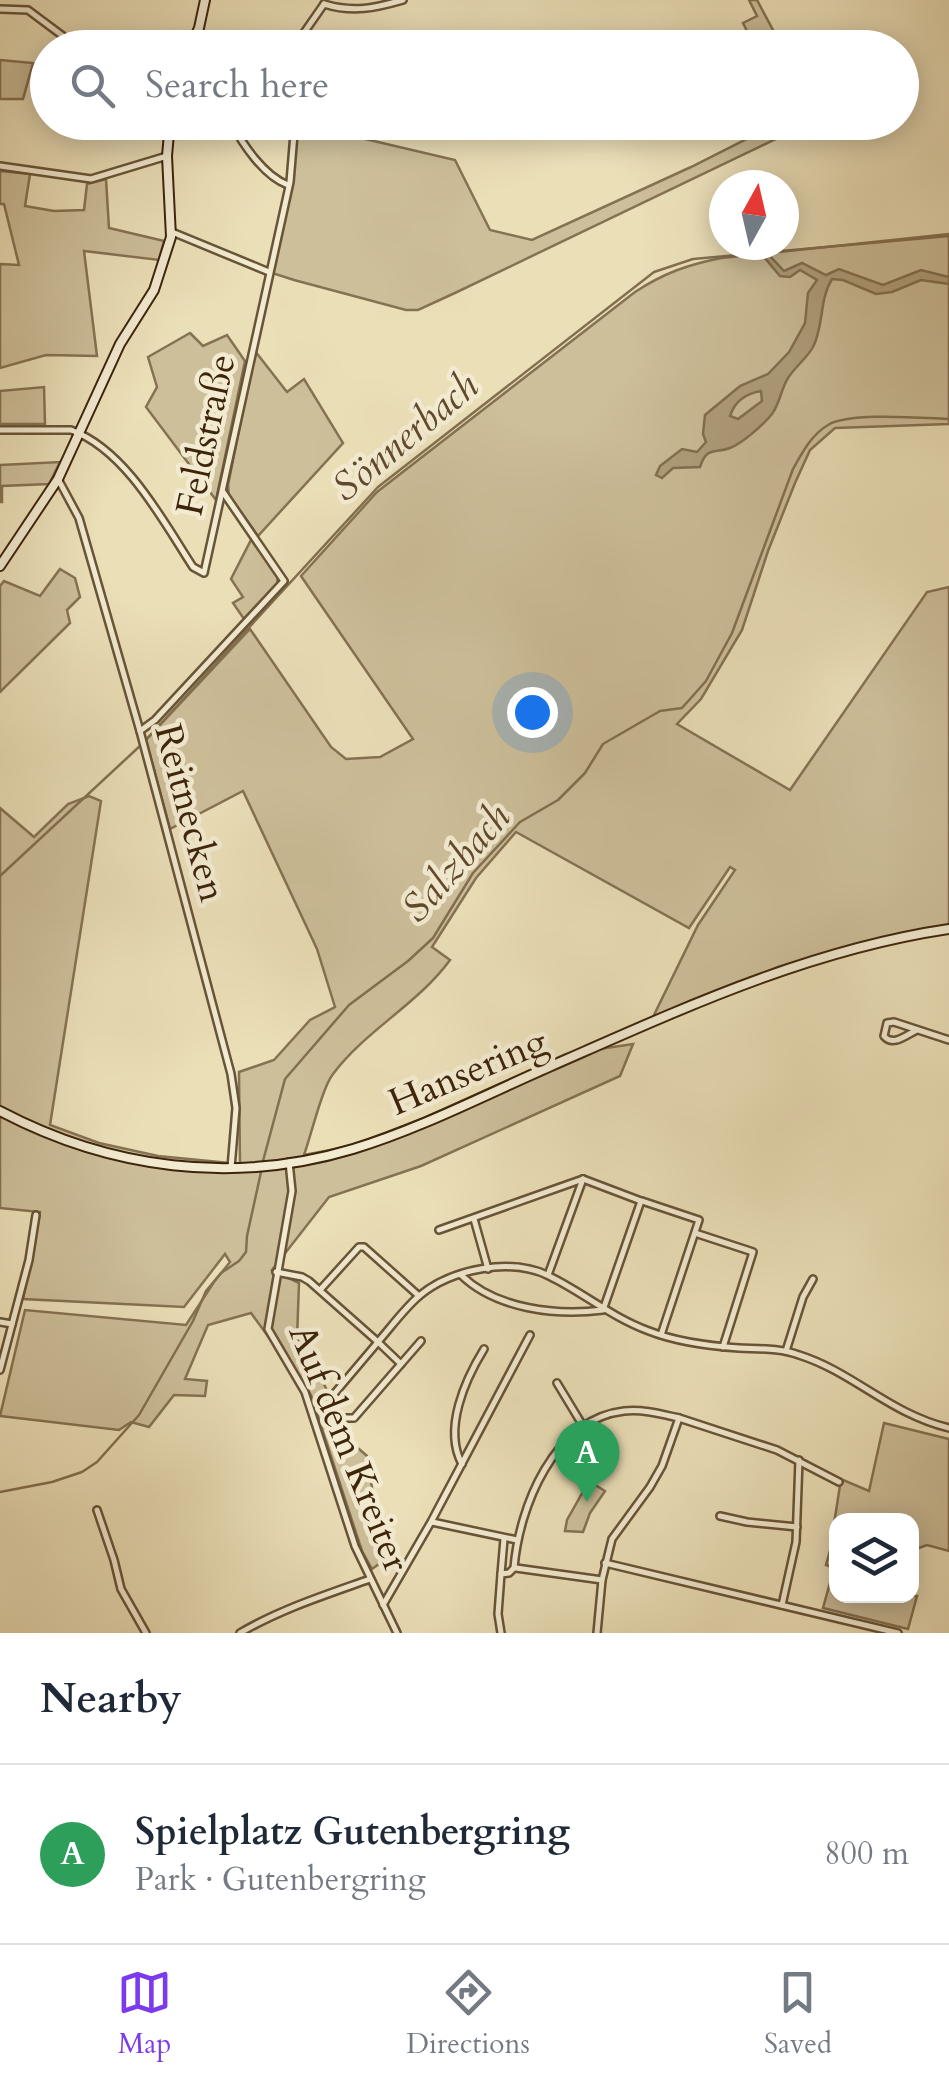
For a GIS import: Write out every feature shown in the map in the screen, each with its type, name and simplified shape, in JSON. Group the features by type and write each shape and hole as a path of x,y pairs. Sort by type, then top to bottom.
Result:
{"street":[{"path":"198,30 205,0"},
{"path":"306,30 324,2 354,10 403,0"},
{"path":"0,9 28,10 55,30"},
{"path":"0,566 58,479 120,344 154,290 172,232 168,140"},
{"path":"241,140 276,181 289,186"},
{"name":"Feldstraße","path":"80,434 115,459 133,478 194,568 204,573 289,186 293,140"},
{"path":"0,166 90,179 167,156"},
{"path":"172,232 269,272"},
{"path":"0,430 70,430 80,434"},
{"name":"Reitnecken","path":"58,479 79,518 142,738 230,1074 236,1108 232,1168"},
{"path":"142,738 284,581 223,492"},
{"name":"Hansering","path":"0,1111 50,1136 105,1154 160,1164 232,1168 289,1162 352,1149 390,1135 781,970 882,941 949,929"},
{"path":"917,1030 894,1042 884,1036 886,1022 894,1022 949,1040"},
{"name":"Auf dem Kreiter","path":"289,1162 292,1191 268,1329 305,1392 356,1546 397,1633"},
{"path":"548,1275 582,1180"},
{"path":"439,1230 582,1180 699,1220 660,1335"},
{"path":"603,1310 641,1201"},
{"path":"0,1370 36,1215"},
{"path":"474,1218 488,1269"},
{"path":"695,1232 753,1252 723,1346"},
{"path":"320,1290 364,1247 419,1296"},
{"path":"334,1394 419,1296 460,1276 514,1267 548,1275 603,1310 660,1335 786,1351 811,1358 913,1417 949,1428"},
{"path":"276,1272 302,1277 320,1290 401,1364"},
{"path":"460,1276 478,1290 522,1306 603,1310"},
{"path":"786,1351 803,1297 813,1279"},
{"path":"0,1322 12,1324"},
{"path":"383,1605 530,1335"},
{"path":"346,1418 354,1418 422,1341"},
{"path":"462,1464 456,1452 455,1434 459,1408 468,1376 484,1349"},
{"path":"558,1383 584,1426"},
{"path":"500,1574 514,1568 517,1540 541,1478 558,1450 584,1426 611,1414 638,1411 679,1418 777,1450 839,1482"},
{"path":"598,1633 602,1580 612,1539 662,1466 679,1418"},
{"path":"782,1605 797,1527 799,1460"},
{"path":"97,1510 120,1589 146,1633"},
{"path":"720,1516 797,1527"},
{"path":"431,1522 517,1540"},
{"path":"501,1633 498,1614 504,1539"},
{"path":"605,1563 898,1633"},
{"path":"514,1568 602,1580"},
{"path":"240,1633 302,1602 370,1579"}],"shaded area":[{"path":"749,0 757,0 773,30 746,30 743,23 757,16"},
{"path":"0,60 30,63 23,99 0,99"},
{"path":"294,140 370,140 455,160 490,230 532,240 744,140 774,140 418,310 269,272 281,227"},
{"path":"0,171 30,174 25,206 54,211 84,210 87,184 106,179 109,228 164,241 159,260 84,251 97,356 46,355 0,368 0,264 19,265 4,204 0,204"},
{"path":"949,234 949,424 835,428 810,450 768,551 742,630 701,699 677,724 790,790 927,592 949,587 949,925 864,942 778,967 653,1017 698,925 735,870 730,867 689,928 516,832 476,878 432,947 450,960 333,1074 304,1155 351,1146 424,1118 566,1054 633,1044 620,1076 421,1166 329,1197 272,1270 299,1283 297,1339 317,1369 351,1442 367,1456 376,1514 396,1552 372,1569 362,1551 311,1395 251,1313 208,1325 185,1379 207,1381 205,1396 174,1395 149,1427 131,1422 119,1430 0,1416 25,1310 186,1325 230,1262 225,1254 184,1307 23,1299 40,1212 0,1208 0,808 34,837 68,804 89,796 101,801 50,1125 99,1143 158,1156 240,1164 239,1072 274,1060 310,1020 335,1007 317,949 243,791 170,829 146,740 250,629 331,747 346,759 380,757 413,739 301,576 377,492 635,292 686,267 713,260 799,260 799,250"},
{"path":"767,260 774,260 784,271 802,263 826,275 839,269 883,285 921,270 949,277 949,284 921,280 876,294 832,279 813,347 788,378 772,414 741,442 708,453 700,467 673,468 662,478 656,475 660,466 682,449 697,452 706,442 705,415 740,386 768,374 789,352 805,323 808,293 817,280 800,270 790,277 780,276","holes":["761,391 762,401 738,419 730,416 738,402"]},
{"path":"190,333 203,346 227,335 245,361 216,500 146,407 157,387 148,357"},
{"path":"255,351 287,392 304,379 343,443 258,536 229,496 228,485"},
{"path":"44,387 45,424 0,424 0,391"},
{"path":"60,462 49,484 2,486 0,502 0,465"},
{"path":"252,538 278,575 277,585 244,619 233,603 243,597 231,579"},
{"path":"60,569 75,578 80,597 67,610 70,623 0,692 0,586 4,581 40,596"},
{"path":"884,1423 949,1439 949,1551 927,1545 919,1548 919,1513 836,1513 841,1479 869,1491"},
{"path":"589,1481 605,1491 583,1532 565,1531 567,1520"},
{"path":"829,1586 829,1603 915,1603 908,1629 823,1608"}],"waterway":[{"name":"Sönnerbach","path":"0,876 141,745 378,487 654,272 693,259 949,236"},
{"name":"Salzbach","path":"263,1161 285,1079 349,1005 433,938 473,873 520,822 558,800 585,773 603,744 660,711 682,708 706,681 732,633 793,469 817,433 828,425 852,418 949,419"},
{"name":"Salzbach","path":"0,1492 82,1472 97,1462 139,1415 206,1291 246,1252 261,1172"}],"place":[{"name":"Spielplatz Gutenbergring","path":"587,1502"}]}
